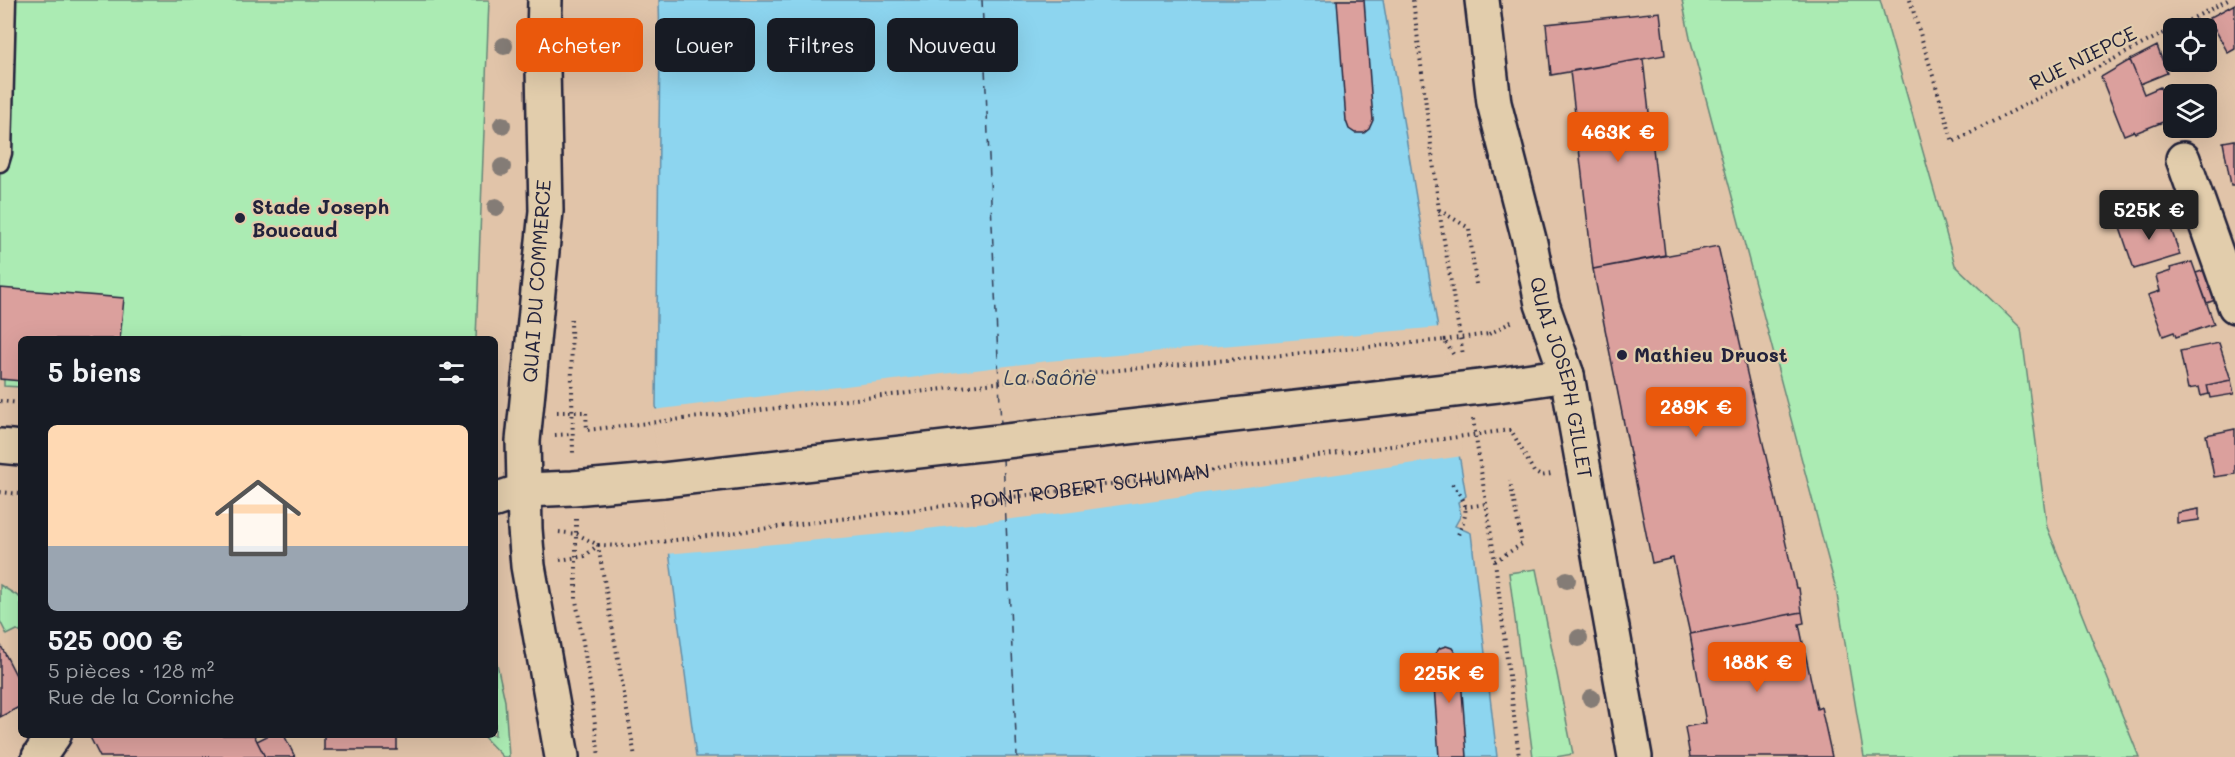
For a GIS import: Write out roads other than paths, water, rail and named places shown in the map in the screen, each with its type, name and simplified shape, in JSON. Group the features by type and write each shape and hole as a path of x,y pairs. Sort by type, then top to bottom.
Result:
{"main road":[{"name":"QUAI DU COMMERCE","path":"545,0 543,68 546,212 523,441 510,495 525,529 528,566 562,757"},
{"name":"QUAI JOSEPH GILLET","path":"1484,1 1494,103 1530,243 1542,304 1567,375 1635,757"},
{"path":"2183,159 2235,306"},
{"path":"498,481 510,495 663,480 1498,386 1567,375"},
{"path":"0,446 18,448"},
{"path":"39,757 52,738"}],"lane":[{"path":"0,163 3,153 7,0"}],"water":[{"name":"La Saône","path":"659,0 1383,0 1466,496 1458,502 1461,515 1455,526 1471,533 1497,757 696,757 670,559 656,405 660,72 755,72 755,18 659,18"}],"place":[{"name":"Stade Joseph Boucaud","path":"240,218"},
{"name":"Mathieu Druost","path":"1622,355"}]}
